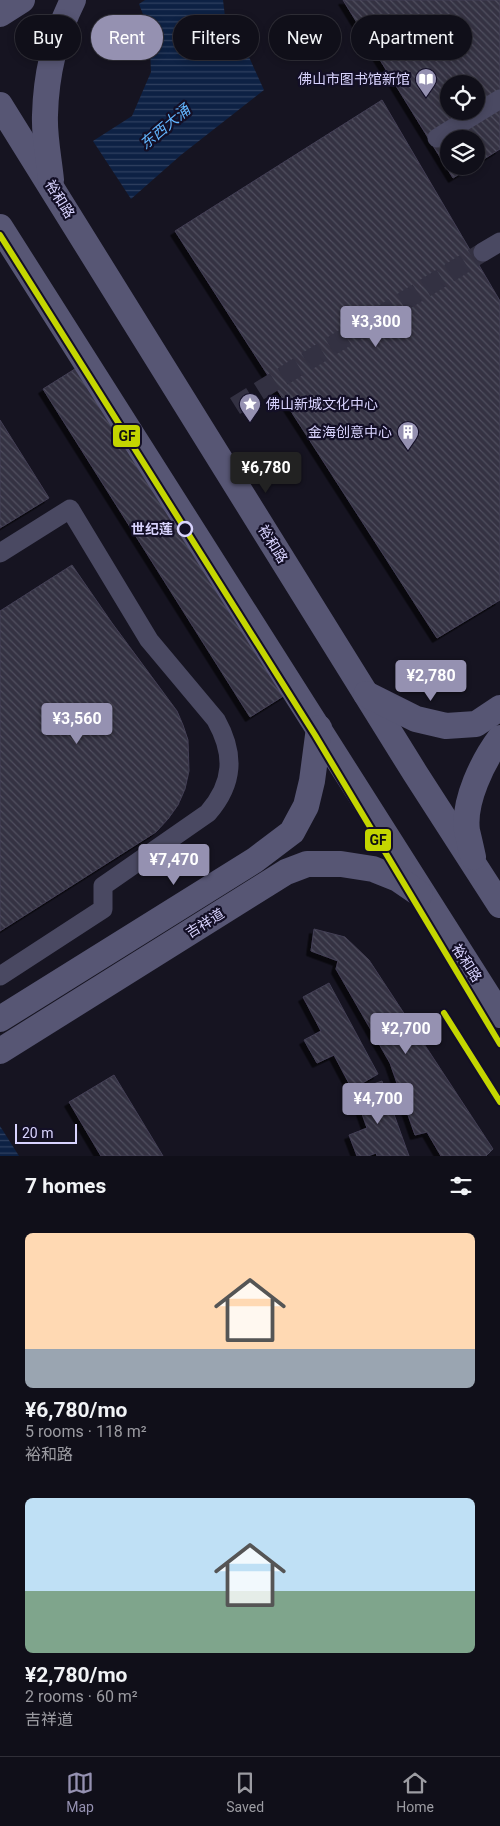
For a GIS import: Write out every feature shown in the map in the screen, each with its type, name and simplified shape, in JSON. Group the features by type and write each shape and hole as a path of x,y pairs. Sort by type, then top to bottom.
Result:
{"main road":[{"path":"0,14 22,0"},
{"path":"52,186 45,116 49,66 66,14 73,0"},
{"name":"裕和路","path":"0,105 366,694 500,905"},
{"name":"裕和路","path":"0,227 500,1015"},
{"path":"366,694 416,720 446,726 476,724 500,708"},
{"name":"吉祥道","path":"0,1019 255,860 292,832 306,806 312,781 319,728"},
{"path":"476,868 467,829 470,797 481,769 500,738"},
{"name":"吉祥道","path":"0,1051 286,872 307,864 342,864 373,869 398,879 424,897"}],"street":[{"path":"437,138 500,99"},
{"path":"483,252 500,242"},
{"path":"0,553 70,509 149,640 216,720 228,748 230,763 224,791 208,813 103,886 103,909 0,976"}],"water":[{"name":"东西大涌","path":"145,0 223,0 225,15 173,15 173,60 250,60 264,90 181,155 131,199 93,141 132,116 151,72 150,60 163,60 163,15 143,15 139,4"},
{"path":"0,1126 19,1156 0,1156"}],"building":[{"path":"343,0 500,0 500,149 485,158 485,130 440,130 440,157 380,60 472,60 472,15 352,15"},
{"name":"金海创意中心","path":"382,100 500,301 500,600 437,638 175,231"},
{"name":"世纪莲","path":"86,362 293,690 250,717 43,389"},
{"path":"0,420 49,498 0,528"},
{"path":"72,565 177,711 188,740 189,771 185,789 178,805 156,832 0,931 0,611"},
{"path":"314,929 345,937 369,960 493,1149 486,1156 441,1156 427,1132 415,1135 390,1063 336,969 338,961 311,951"},
{"path":"329,983 378,1074 352,1089 334,1055 317,1063 304,1040 321,1031 303,997"},
{"path":"114,1075 163,1156 101,1156 69,1102"},
{"path":"382,1081 409,1156 377,1156 376,1153 368,1156 357,1156 349,1135 367,1128 354,1091"}],"tunnel":[{"path":"235,406 483,252"}],"transit line":[{"name":"GF","path":"0,235 315,735 500,1044"},
{"name":"GF","path":"444,1013 500,1102"}],"place":[{"name":"佛山市图书馆新馆","path":"426,98"},
{"name":"佛山新城文化中心","path":"250,423"},
{"name":"金海创意中心","path":"408,451"},
{"name":"世纪莲","path":"185,529"}]}
